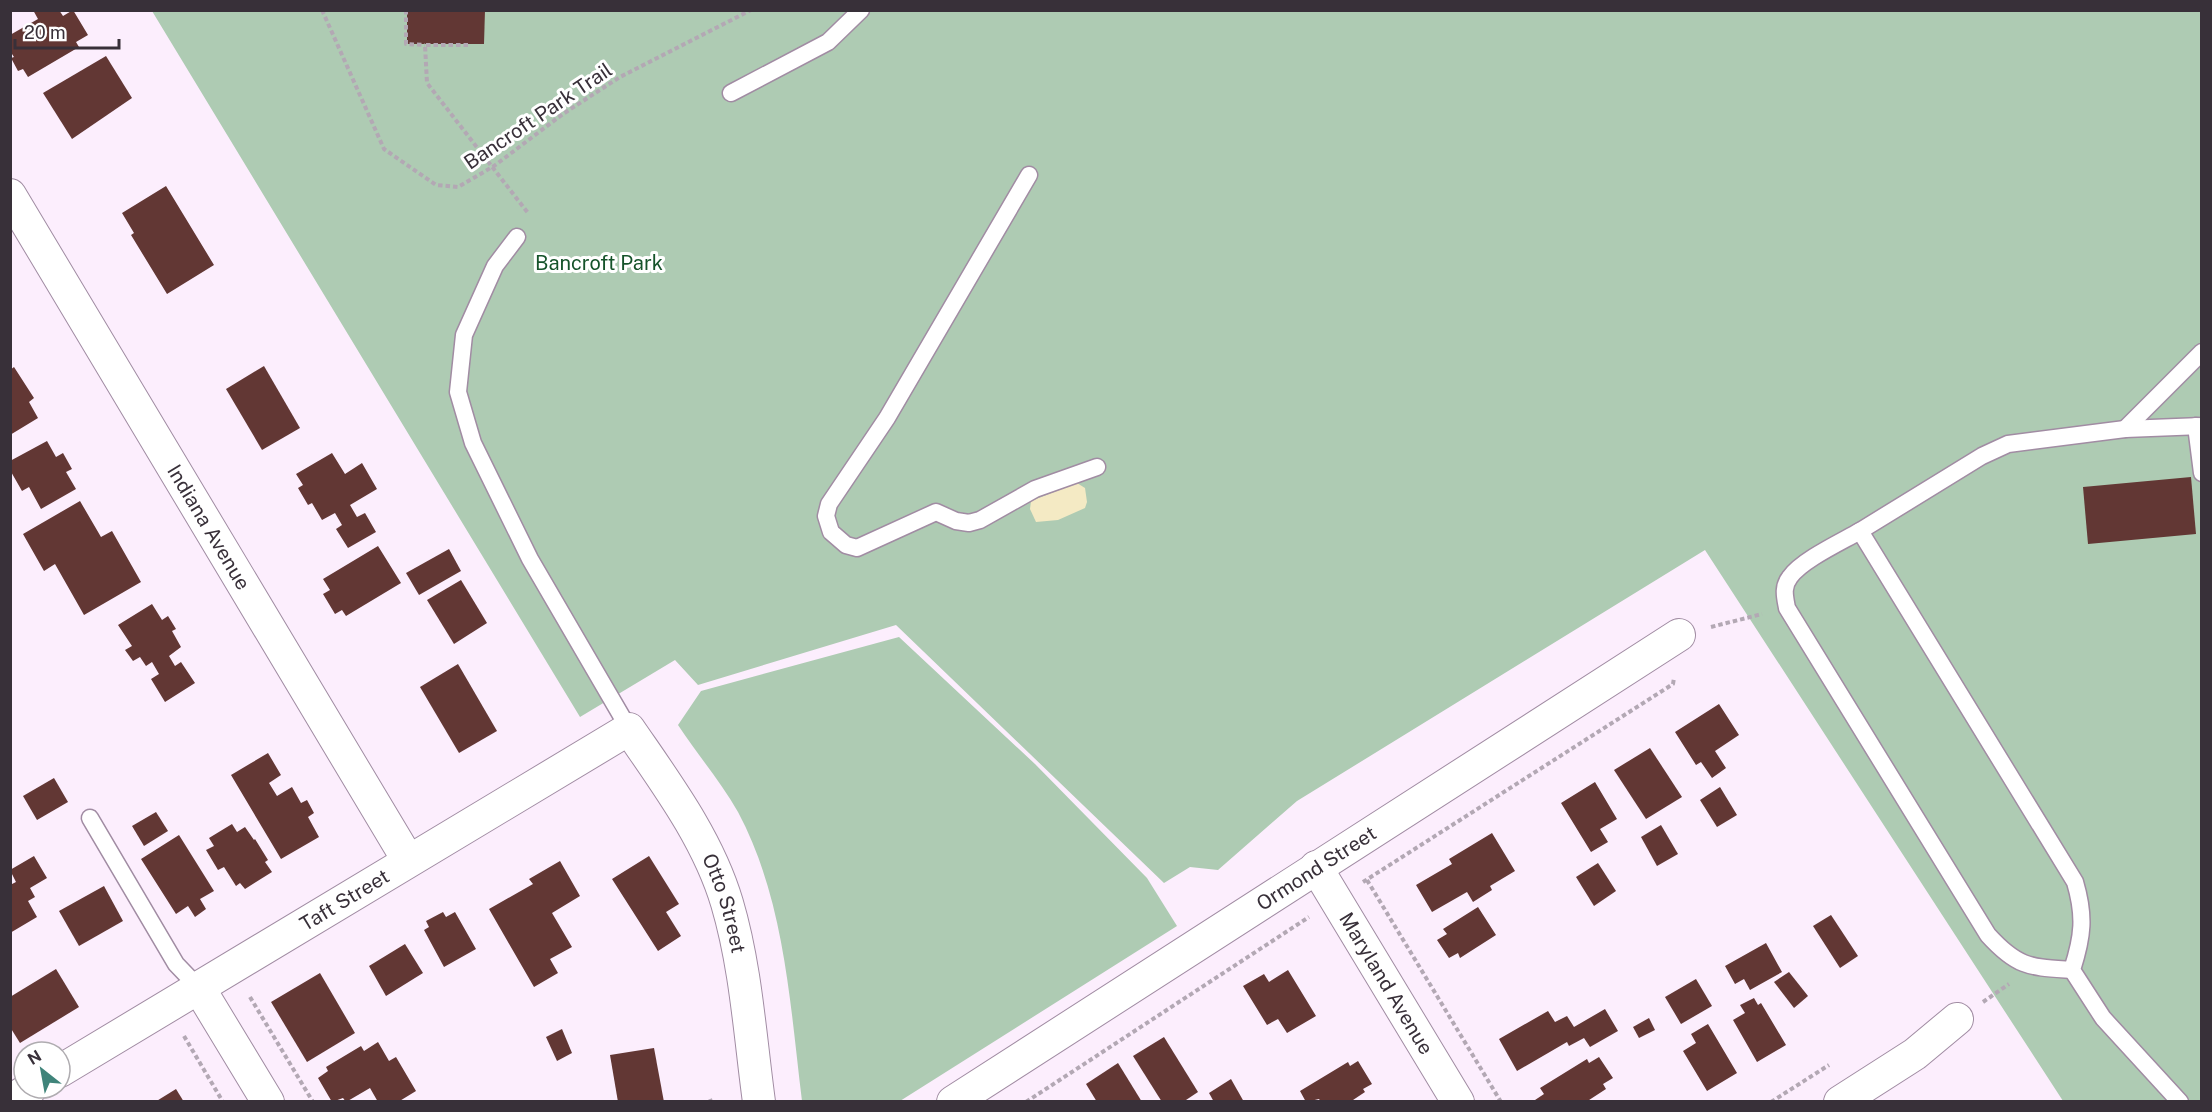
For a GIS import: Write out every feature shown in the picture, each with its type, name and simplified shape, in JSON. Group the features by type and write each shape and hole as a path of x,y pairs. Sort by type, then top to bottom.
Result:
{"street":[{"name":"Indiana Avenue","path":"10,195 408,860"},
{"name":"Ormond Street","path":"953,1101 1679,635"},
{"name":"Taft Street","path":"72,1064 628,729"},
{"name":"Otto Street","path":"628,729 678,799 705,850 727,902 740,959 759,1101"},
{"name":"Maryland Avenue","path":"1316,867 1458,1101"},
{"path":"199,988 268,1101"},
{"path":"1840,1101 1915,1054 1957,1019"}],"lane":[{"path":"731,93 828,42 861,10"},
{"path":"1029,175 887,418 833,498 826,512 826,520 831,532 838,540 857,548 936,512 956,521 969,523 980,520 1035,489 1097,467"},
{"path":"517,237 495,266 464,335 458,392 473,443 530,560 628,729"},
{"path":"2125,429 2202,352"},
{"path":"2072,970 2033,967 2007,956 1989,935 1787,608 1784,592 1789,577 1802,566 1982,456 2008,444 2125,429 2199,426 2202,472"},
{"path":"1860,531 2075,882 2083,908 2081,942 2072,970"},
{"path":"90,818 176,964 199,988"},
{"path":"2072,970 2103,1018 2180,1101"}],"path":[{"name":"Bancroft Park Trail","path":"322,10 384,149 436,185 458,187 494,166 563,114 620,77 751,10"},
{"path":"406,10 406,44 468,45"},
{"path":"426,45 427,83 534,220"},
{"path":"1679,635 1787,608"},
{"path":"1367,880 1501,1101"},
{"path":"1957,1019 2033,967"},
{"path":"248,993 313,1101"},
{"path":"182,1033 223,1101"},
{"path":"1772,1101 1829,1065"}],"green space":[{"name":"Bancroft Park","path":"152,11 2201,11 2201,1101 2063,1101 1705,550 1297,801 1218,870 1190,867 1164,883 896,625 698,685 675,660 580,717"},
{"path":"899,637 1035,764 1147,878 1177,926 900,1101 802,1101 783,954 766,881 754,846 738,812 678,725 701,691"}],"sand":[{"path":"1077,483 1085,488 1087,502 1085,508 1058,520 1036,522 1030,509 1031,501"}],"building":[{"path":"33,10 59,10 63,16 73,10 88,35 76,42 79,47 28,77 23,69 18,71 11,58 14,57 10,51 10,35 38,19"},
{"path":"407,10 485,10 484,44 407,44"},
{"path":"106,56 132,98 72,139 43,93"},
{"path":"166,186 214,265 167,294 131,235 134,233 122,213"},
{"path":"264,366 300,428 262,450 226,389"},
{"path":"14,367 34,398 29,402 38,418 10,435 10,370"},
{"path":"47,441 56,457 63,453 72,469 66,472 76,489 41,509 29,487 22,491 10,470 10,461"},
{"path":"332,453 345,474 362,463 377,489 350,505 357,517 365,513 376,532 348,548 336,529 342,525 335,513 322,520 312,503 308,505 298,488 303,485 296,474"},
{"path":"2191,477 2196,534 2088,544 2083,487"},
{"path":"80,501 101,537 112,531 141,582 84,615 55,564 44,571 23,534"},
{"path":"378,546 401,583 346,616 342,610 335,614 323,594 330,590 323,579"},
{"path":"449,549 461,571 419,595 406,573"},
{"path":"461,580 487,623 454,644 427,600"},
{"path":"152,604 162,620 168,616 176,629 172,631 181,647 169,656 175,666 181,662 195,683 165,702 151,679 159,674 152,662 146,666 140,657 133,661 125,650 132,646 118,625"},
{"path":"458,664 497,731 459,753 420,687"},
{"path":"1719,704 1739,735 1715,751 1726,768 1712,778 1701,762 1696,765 1675,732"},
{"path":"1650,748 1682,797 1646,819 1614,770"},
{"path":"268,753 281,775 269,783 277,796 292,787 301,803 307,800 314,813 308,817 319,837 281,859 231,775"},
{"path":"54,778 68,802 37,820 23,796"},
{"path":"1595,782 1617,819 1600,829 1608,842 1591,852 1561,803"},
{"path":"1720,787 1737,815 1717,827 1700,800"},
{"path":"156,812 168,831 144,846 132,826"},
{"path":"232,824 237,832 245,827 255,839 268,860 265,862 272,872 245,889 240,883 236,886 224,867 218,870 206,850 214,846 209,838"},
{"path":"1661,825 1678,854 1657,866 1641,837"},
{"path":"1492,833 1515,871 1490,886 1492,890 1473,902 1467,892 1432,912 1416,885 1452,864 1449,859"},
{"path":"179,835 214,891 200,899 206,909 195,917 188,906 176,914 141,859"},
{"path":"34,856 47,878 30,888 35,897 28,901 37,917 10,933 10,885 16,882 10,870"},
{"path":"649,856 679,904 666,912 681,936 658,951 612,879"},
{"path":"560,861 580,896 552,913 572,947 550,959 558,973 534,987 489,909 533,884 529,879"},
{"path":"1598,863 1616,891 1594,906 1576,877"},
{"path":"104,886 123,921 79,946 59,911"},
{"path":"1478,907 1496,935 1460,958 1458,953 1449,958 1437,940 1447,934 1443,929"},
{"path":"443,912 446,917 455,912 476,949 444,967 424,930 429,927 426,921"},
{"path":"1831,915 1858,956 1840,968 1813,926"},
{"path":"1766,943 1782,972 1750,990 1744,979 1735,984 1725,966"},
{"path":"405,944 423,973 386,996 369,966"},
{"path":"56,969 79,1007 25,1040 18,1040 10,1027 10,997"},
{"path":"1288,970 1316,1016 1287,1033 1278,1019 1267,1025 1243,986 1264,974 1269,982"},
{"path":"1789,972 1808,996 1794,1008 1774,982"},
{"path":"320,973 355,1033 307,1062 271,1002"},
{"path":"1696,979 1712,1006 1681,1024 1665,997"},
{"path":"1754,998 1758,1005 1761,1003 1786,1045 1757,1062 1733,1020 1745,1013 1740,1005"},
{"path":"1605,1009 1618,1031 1590,1047 1584,1038 1569,1046 1567,1042 1517,1071 1499,1039 1548,1011 1555,1022 1567,1016 1574,1027"},
{"path":"1649,1018 1655,1030 1639,1038 1633,1027"},
{"path":"1708,1024 1737,1073 1707,1091 1683,1051 1696,1043 1691,1034"},
{"path":"562,1029 572,1053 557,1061 546,1037"},
{"path":"1164,1037 1198,1092 1183,1102 1162,1102 1133,1056"},
{"path":"378,1042 389,1061 396,1057 416,1091 398,1102 378,1102 370,1088 346,1102 343,1098 332,1102 318,1078 328,1071 326,1067 361,1046 364,1051"},
{"path":"654,1048 664,1102 618,1102 610,1055"},
{"path":"1599,1057 1613,1078 1603,1084 1606,1089 1586,1102 1536,1102 1535,1100 1544,1094 1540,1088 1587,1059 1589,1063"},
{"path":"1358,1061 1372,1084 1363,1089 1365,1092 1350,1102 1321,1102 1319,1099 1306,1102 1300,1091 1348,1062 1350,1066"},
{"path":"1118,1063 1142,1102 1097,1102 1086,1084"},
{"path":"1231,1079 1244,1102 1214,1102 1209,1093"},
{"path":"176,1089 184,1102 155,1102"}]}
